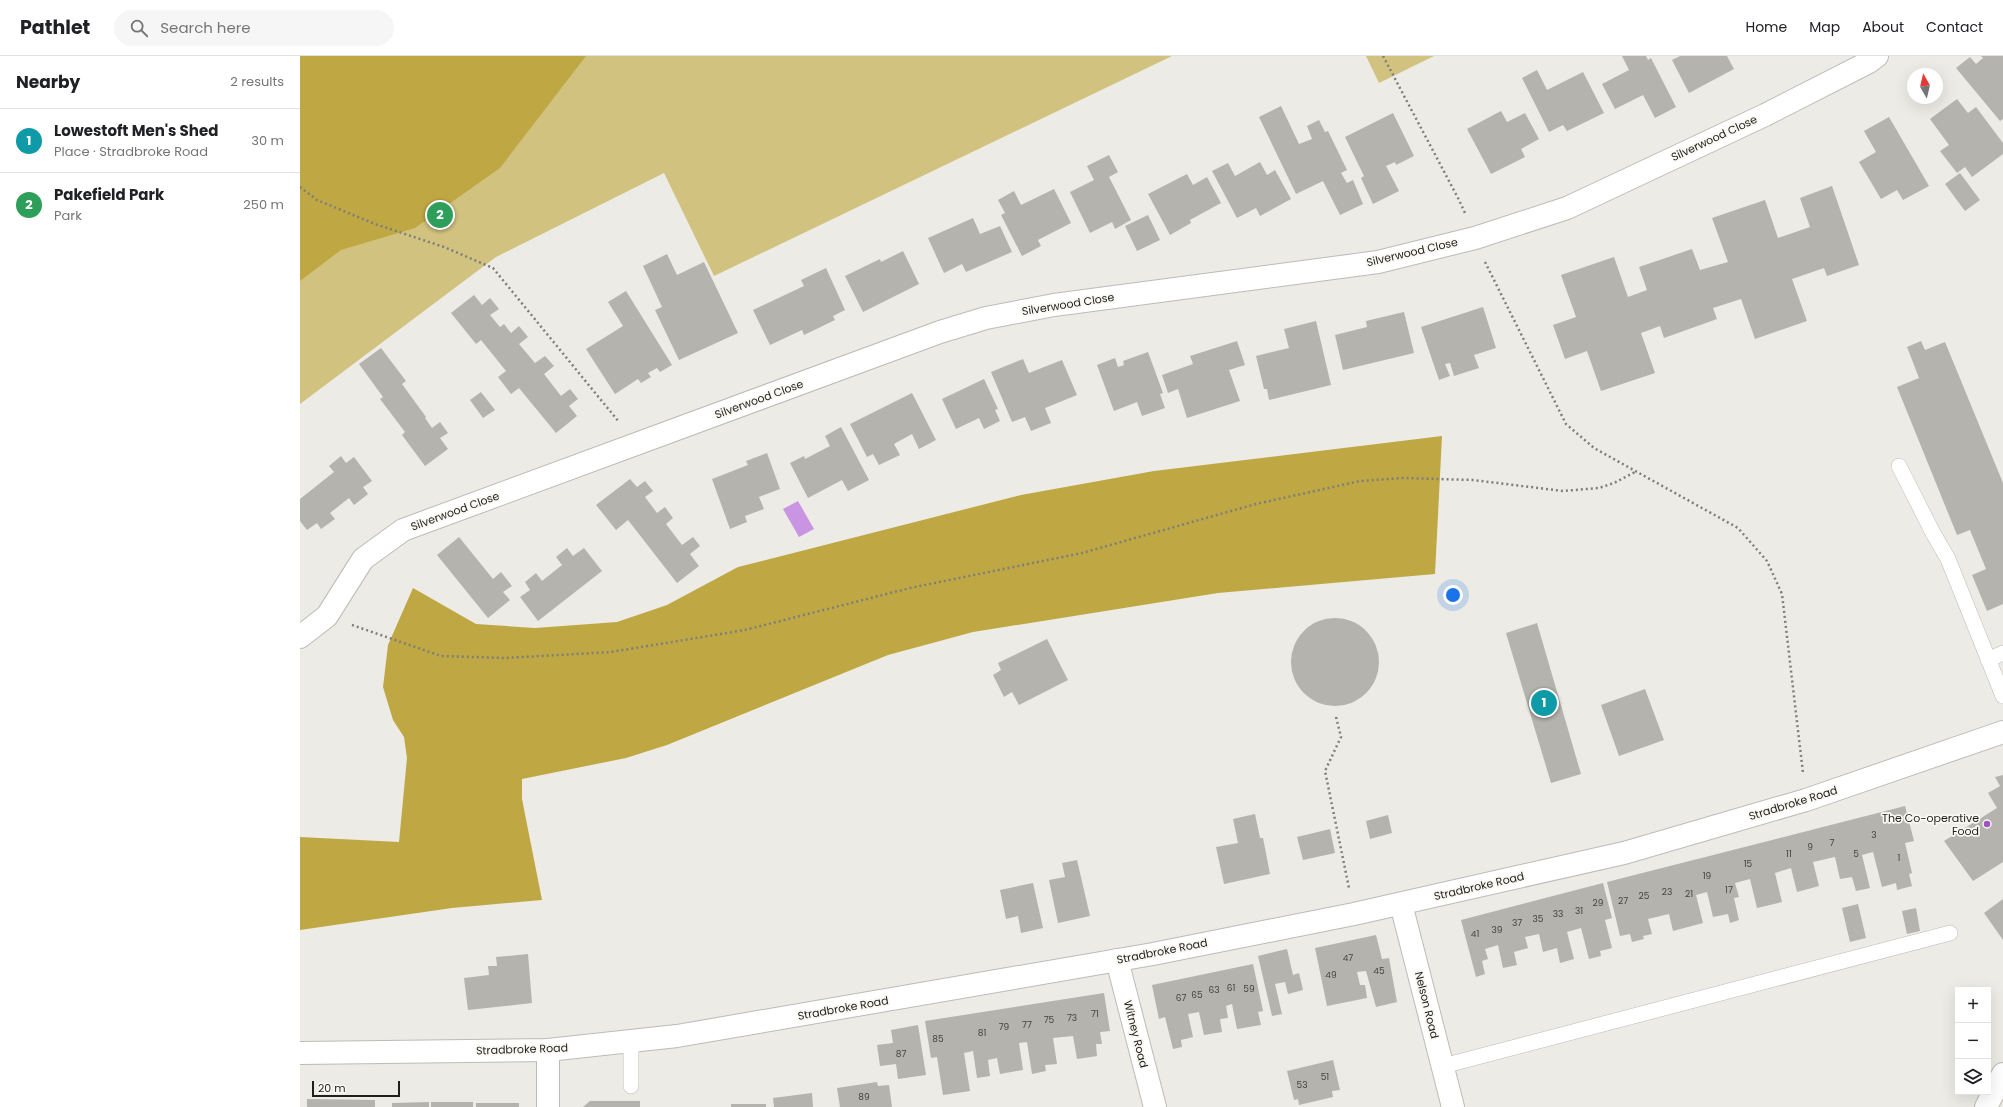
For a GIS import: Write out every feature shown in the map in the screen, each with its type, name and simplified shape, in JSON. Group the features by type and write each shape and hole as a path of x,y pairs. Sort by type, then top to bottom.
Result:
{"street":[{"name":"Silverwood Close","path":"300,637 327,616 363,559 403,530 940,332 986,318 1054,304 1378,262 1475,238 1567,208 1765,114 1869,62 1877,56"},
{"name":"Stradbroke Road","path":"300,1053 548,1050 677,1036 1117,960 1354,914 1624,853 1806,800 2003,732"},
{"name":"Nelson Road","path":"1401,904 1453,1107"},
{"name":"Witney Road","path":"1117,960 1155,1107"},
{"path":"548,1050 548,1107"},
{"path":"1986,1107 2003,1074"}],"lane":[{"path":"1899,466 1948,559 2003,696"},
{"path":"1988,660 2003,654"},
{"path":"1443,1066 1950,933"},
{"path":"631,1041 631,1086"}],"path":[{"path":"1383,56 1458,198 1490,273 1566,424 1594,448 1738,528 1767,561 1782,594 1806,800"},
{"path":"300,186 317,200 375,224 444,247 493,268 637,444"},
{"path":"327,616 441,656 505,658 611,652 744,630 910,588 1082,553 1256,504 1360,481 1402,478 1473,480 1563,491 1599,488 1614,483 1637,471"},
{"path":"1336,718 1341,737 1325,772 1354,914"}],"shaded area":[{"path":"300,56 1172,56 714,276 664,173 496,257 300,404"},
{"path":"300,56 586,56 500,168 415,228 341,250 300,281"},
{"path":"1366,56 1434,56 1379,83"},
{"path":"1442,436 1435,574 1218,593 973,632 888,655 667,745 626,758 522,779 522,799 542,900 452,908 300,930 300,837 399,842 407,758 404,737 393,720 383,687 388,645 413,588 476,624 535,628 617,622 667,605 738,567 1021,495 1154,471"},
{"path":"798,501 814,529 799,537 783,509"}],"building":[{"path":"1622,56 1646,56 1648,60 1651,58 1676,107 1655,118 1643,95 1615,109 1602,84 1629,70"},
{"path":"1680,56 1727,56 1734,69 1689,93 1672,60"},
{"path":"1981,56 2003,56 2003,119 2000,121 1956,68 1970,57 1976,64 1983,58"},
{"path":"1537,70 1547,90 1583,72 1604,113 1567,131 1563,125 1549,132 1522,78"},
{"path":"1957,99 1968,113 1976,107 2003,143 2003,154 1972,177 1965,167 1957,173 1940,151 1949,145 1930,119"},
{"path":"1281,106 1299,144 1312,139 1307,126 1319,120 1325,132 1328,131 1347,170 1341,173 1347,183 1353,180 1363,204 1340,215 1323,181 1296,194 1259,117"},
{"path":"1501,111 1507,122 1525,113 1539,139 1521,149 1525,157 1491,174 1467,129"},
{"path":"1393,113 1414,156 1396,165 1395,162 1386,166 1399,191 1373,204 1361,178 1364,176 1345,137"},
{"path":"1889,117 1929,186 1903,200 1897,190 1881,199 1859,162 1876,152 1864,131"},
{"path":"1109,155 1118,172 1109,177 1131,220 1115,229 1112,222 1090,233 1070,192 1094,180 1087,166"},
{"path":"1260,162 1267,175 1275,170 1291,199 1260,216 1256,208 1237,218 1212,171 1228,163 1235,176"},
{"path":"1960,173 1980,200 1965,211 1945,184"},
{"path":"1187,174 1193,185 1207,177 1221,203 1190,220 1191,223 1170,235 1148,194"},
{"path":"1832,186 1859,265 1827,276 1824,268 1792,279 1807,321 1755,339 1741,299 1713,308 1717,319 1664,338 1660,326 1641,333 1655,373 1601,391 1587,351 1565,359 1553,325 1576,317 1561,275 1614,257 1628,297 1647,290 1639,267 1692,249 1700,270 1728,262 1712,218 1765,200 1778,238 1810,227 1800,198"},
{"path":"1054,189 1071,223 1038,240 1041,246 1022,256 1001,215 1005,213 998,200 1014,191 1021,205"},
{"path":"1148,215 1160,240 1137,251 1125,226"},
{"path":"973,218 980,234 1000,226 1012,252 966,272 962,264 944,273 928,238"},
{"path":"903,251 919,284 863,312 845,276 880,259 881,262"},
{"path":"667,254 677,275 704,262 738,333 679,360 655,310 662,307 643,266"},
{"path":"826,268 845,310 833,316 835,320 804,335 802,330 770,345 753,310 804,286 801,280"},
{"path":"626,291 672,365 660,372 657,368 648,373 651,377 641,383 638,379 615,394 586,349 623,326 608,302"},
{"path":"474,295 482,305 490,298 499,309 490,315 500,327 504,324 511,333 519,326 528,337 519,344 535,363 545,356 554,366 544,374 561,396 570,389 578,399 569,406 577,416 556,433 519,388 511,394 498,377 506,371 481,340 476,344 451,313"},
{"path":"1483,307 1496,348 1474,355 1479,368 1454,376 1450,363 1445,364 1450,376 1439,380 1421,327"},
{"path":"1404,312 1414,353 1343,370 1335,335 1367,327 1366,321"},
{"path":"1316,321 1331,385 1269,400 1267,389 1264,389 1256,356 1289,348 1284,329"},
{"path":"1237,341 1245,365 1229,370 1240,401 1187,418 1178,389 1168,393 1162,375 1193,364 1190,356"},
{"path":"1921,341 1925,350 1945,342 2003,483 2003,604 1987,611 1972,575 1986,569 1970,530 1957,535 1897,387 1919,378 1907,347"},
{"path":"381,348 406,381 402,384 426,417 425,418 432,428 440,422 448,433 440,438 448,449 425,466 402,435 405,432 380,399 383,397 359,364"},
{"path":"1148,352 1163,393 1160,394 1165,408 1142,416 1137,402 1114,411 1097,365 1115,358 1118,367 1124,365 1123,361"},
{"path":"1023,359 1029,373 1062,360 1077,395 1045,408 1051,423 1031,431 1025,417 1012,422 991,372"},
{"path":"984,379 998,409 995,410 1000,421 984,429 979,418 956,429 942,399"},
{"path":"481,392 495,410 483,418 470,400"},
{"path":"912,393 936,440 919,449 912,434 894,444 900,455 879,465 873,454 867,457 850,424"},
{"path":"841,427 869,480 848,491 842,480 808,498 790,463 804,456 805,459 830,446 825,436"},
{"path":"767,453 780,489 759,497 764,509 745,516 747,522 730,529 712,479 748,465 746,461"},
{"path":"341,456 346,463 354,457 372,481 363,487 368,494 354,505 349,498 330,513 335,519 321,529 317,523 307,530 300,521 300,499 334,472 329,466"},
{"path":"630,479 637,487 645,481 653,491 645,497 657,513 665,507 673,518 666,524 682,545 693,537 700,546 690,554 699,566 677,583 628,520 616,530 596,505"},
{"path":"459,537 493,579 501,572 512,586 503,592 510,600 488,618 437,555"},
{"path":"567,548 573,556 584,548 602,571 538,621 520,597 530,590 525,582 536,573 542,581 562,565 556,557"},
{"path":"1335,618 1352,622 1366,631 1375,645 1379,662 1375,679 1366,693 1352,702 1335,706 1318,702 1304,693 1295,679 1291,662 1295,645 1304,631 1318,622"},
{"path":"1537,623 1581,774 1551,783 1506,633"},
{"path":"1047,639 1068,680 1019,705 1012,692 1004,697 993,675 1001,670 998,663"},
{"path":"1645,689 1664,740 1619,756 1601,705"},
{"name":"The Co-operative Food","path":"2003,775 2003,862 1973,881 1944,841 1997,808 1988,793 2000,786 1995,777"},
{"path":"1905,806 1914,841 1905,843 1912,873 1909,874 1912,886 1897,890 1896,883 1882,887 1873,852 1862,855 1870,888 1856,891 1852,877 1840,879 1835,857 1813,862 1819,886 1797,892 1791,868 1775,873 1782,902 1757,908 1750,879 1735,883 1739,897 1734,898 1739,920 1730,923 1728,914 1713,917 1707,892 1696,895 1703,923 1673,931 1669,914 1648,919 1652,934 1643,936 1644,939 1632,942 1630,934 1620,936 1607,882"},
{"path":"1255,814 1260,838 1263,838 1270,874 1224,884 1216,847 1238,843 1233,819"},
{"path":"1388,815 1392,833 1370,839 1366,821"},
{"path":"1330,829 1335,853 1303,860 1297,837"},
{"path":"1077,860 1090,916 1058,923 1049,880 1065,877 1062,863"},
{"path":"1033,883 1043,928 1021,933 1018,916 1006,919 1000,890"},
{"path":"1603,883 1612,918 1605,920 1612,948 1600,951 1601,956 1589,959 1581,928 1567,932 1574,959 1560,963 1557,948 1543,952 1539,934 1525,937 1528,948 1514,952 1517,965 1503,968 1498,945 1485,949 1488,959 1482,961 1485,974 1476,977 1461,920"},
{"path":"2003,899 2003,940 1984,913"},
{"path":"1858,904 1866,938 1850,942 1842,908"},
{"path":"1916,908 1920,931 1907,934 1902,911"},
{"path":"1376,935 1382,959 1389,958 1397,1002 1376,1007 1366,971 1357,972 1360,985 1365,985 1367,998 1327,1006 1315,948"},
{"path":"1287,949 1293,975 1299,973 1303,990 1288,994 1285,982 1275,984 1282,1014 1272,1016 1258,956"},
{"path":"528,954 532,1003 468,1010 464,978 489,975 488,966 497,966 496,957"},
{"path":"1253,964 1263,1011 1258,1012 1261,1025 1237,1029 1232,1004 1226,1006 1228,1018 1220,1019 1222,1032 1204,1035 1199,1012 1188,1014 1193,1037 1181,1040 1182,1047 1173,1049 1165,1017 1159,1019 1152,985"},
{"path":"1104,993 1110,1031 1100,1032 1102,1044 1096,1044 1097,1056 1077,1059 1073,1036 1053,1038 1057,1064 1045,1065 1046,1071 1032,1074 1027,1042 1019,1043 1023,1070 1000,1074 997,1058 988,1060 990,1076 977,1078 973,1051 964,1053 970,1091 943,1095 937,1057 931,1058 925,1021"},
{"path":"918,1025 926,1075 898,1079 896,1064 880,1066 877,1045 893,1043 891,1030"},
{"path":"1333,1060 1340,1090 1332,1091 1333,1097 1299,1105 1298,1099 1294,1100 1287,1071"},
{"path":"877,1082 878,1086 889,1085 892,1107 840,1107 837,1088"},
{"path":"812,1093 813,1107 774,1107 773,1098"},
{"path":"307,1099 375,1100 375,1107 307,1107"},
{"path":"590,1101 640,1101 640,1107 583,1107"},
{"path":"429,1102 429,1107 392,1107 392,1103"},
{"path":"431,1102 473,1102 473,1107 431,1107"},
{"path":"476,1103 519,1103 519,1107 476,1107"},
{"path":"731,1104 766,1104 766,1107 731,1107"}],"place":[{"name":"Pakefield Park","path":"440,215"},
{"name":"Lowestoft Men's Shed","path":"1544,703"},
{"name":"The Co-operative Food","path":"1987,824"}]}
